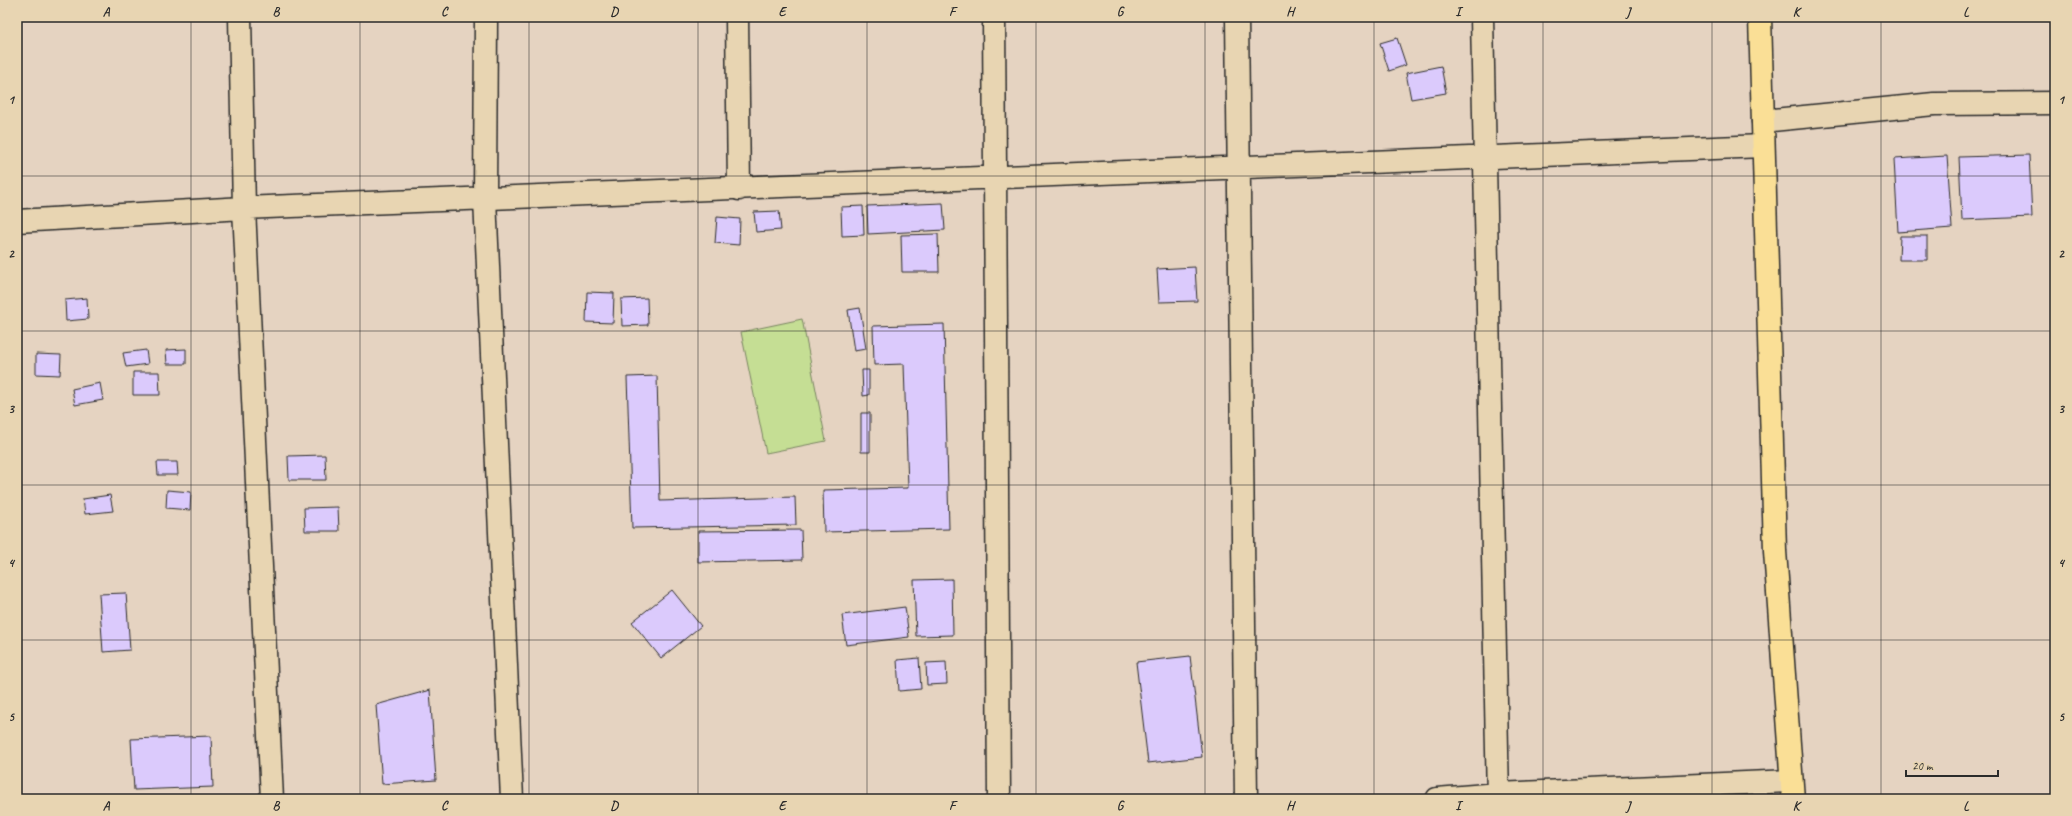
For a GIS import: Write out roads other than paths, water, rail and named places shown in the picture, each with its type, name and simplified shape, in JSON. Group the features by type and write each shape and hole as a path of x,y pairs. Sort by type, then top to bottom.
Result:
{"highway":[{"path":"1760,17 1775,551 1792,790"}],"street":[{"path":"240,17 244,208 272,799"},
{"path":"486,17 485,198 512,799"},
{"path":"737,17 738,189"},
{"path":"994,17 999,799"},
{"path":"1236,17 1246,799"},
{"path":"1482,17 1498,796"},
{"path":"1763,121 1934,104 2055,103"},
{"path":"17,221 244,208 1238,169 1763,146"},
{"path":"1437,799 1498,796 1792,790"}]}
